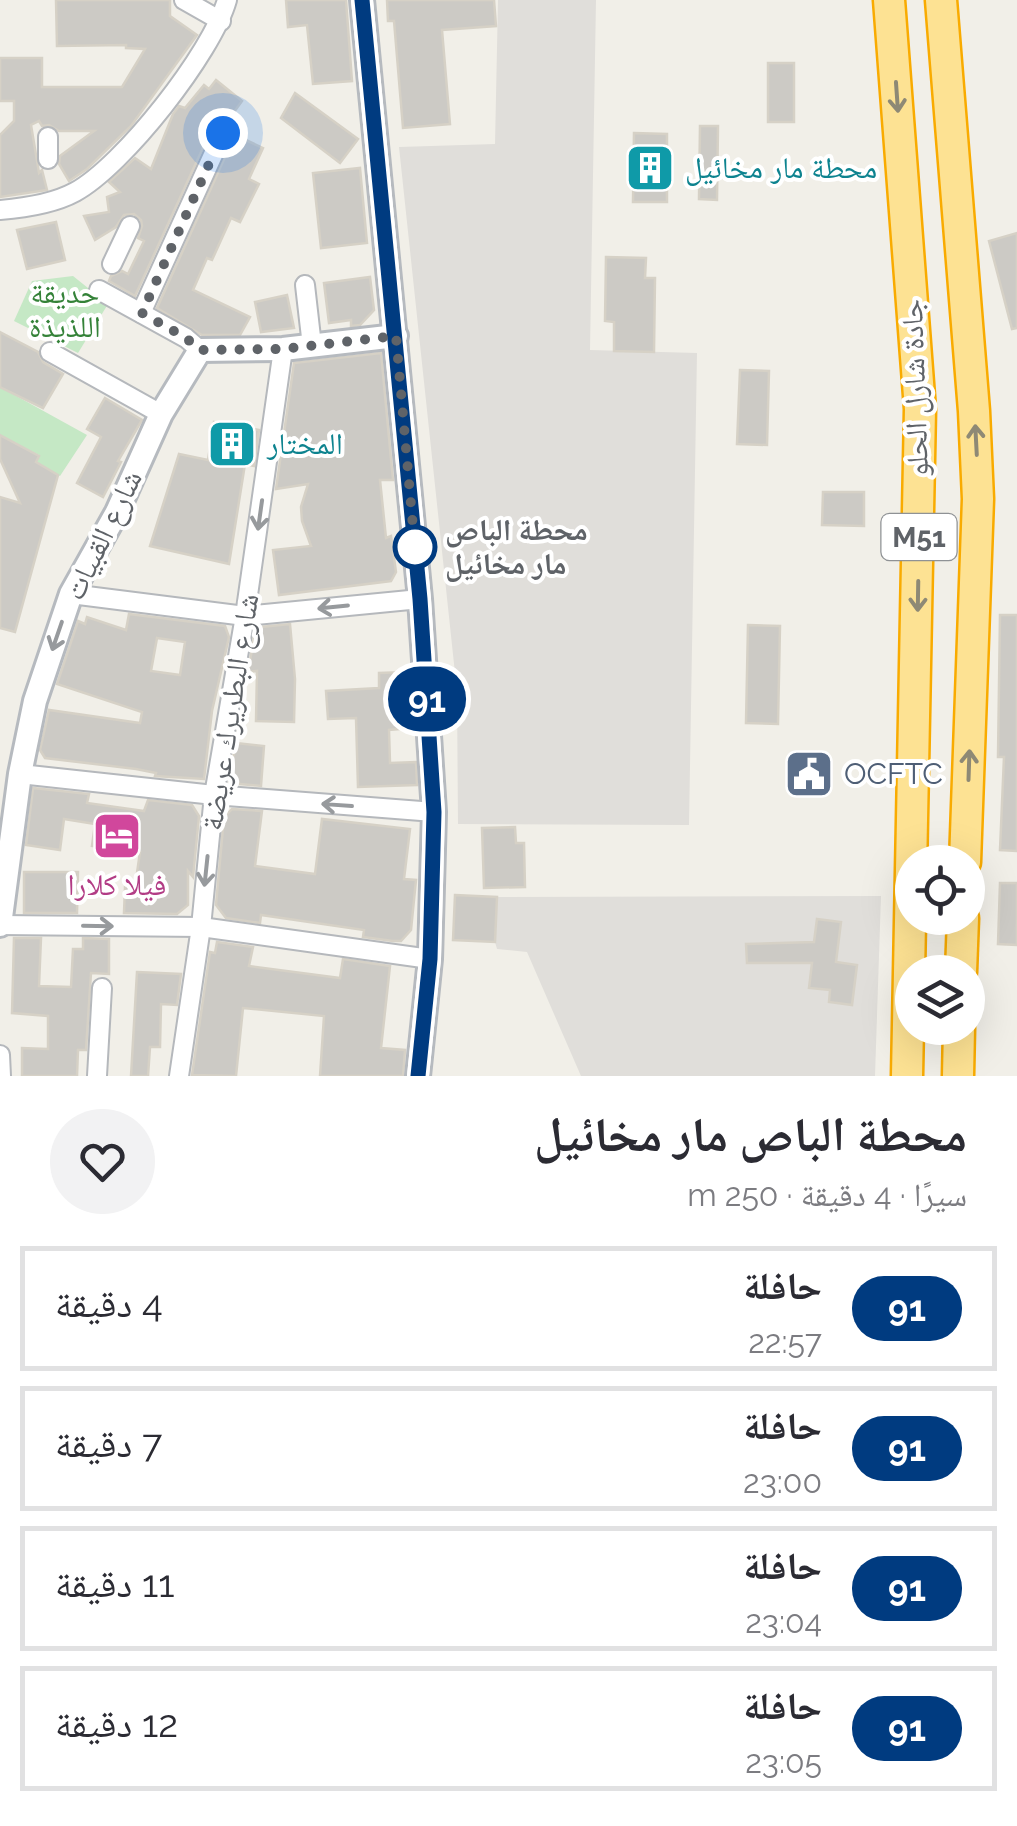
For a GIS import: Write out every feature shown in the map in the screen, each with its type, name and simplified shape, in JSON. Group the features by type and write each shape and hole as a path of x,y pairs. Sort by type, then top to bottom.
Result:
{"highway":[{"name":"جادة شارل الحلو","path":"889,0 920,409 907,1076"},
{"name":"جادة شارل الحلو","path":"941,0 978,499 966,845"},
{"path":"958,1076 959,1045"}],"street":[{"path":"184,0 221,21"},
{"path":"0,210 70,195 103,172 157,114 221,21 227,0"},
{"path":"362,0 420,599 434,812 430,959 418,1076"},
{"path":"142,313 223,133"},
{"path":"48,136 48,159"},
{"path":"112,264 130,226"},
{"path":"304,285 312,346"},
{"path":"99,290 186,338 200,350 283,349 396,336"},
{"name":"شارع البطريرك عريضة","path":"179,1076 201,926 214,796 245,616 283,349"},
{"name":"شارع القبيات","path":"0,925 20,774 35,701 71,594 116,512 161,414 200,350"},
{"path":"50,352 161,414"},
{"path":"71,594 245,616 420,599"},
{"path":"20,774 214,796 434,812"},
{"path":"0,925 201,926 430,959"},
{"path":"97,1076 102,988"},
{"path":"0,1055 1,1076"}],"shaded area":[{"path":"498,0 596,0 590,350 697,353 689,825 458,824 457,692 399,147 495,144"},
{"path":"881,896 875,1076 581,1076 527,952 497,949 495,942 497,897"}],"green space":[{"name":"حديقة اللذيذة","path":"73,276 108,304 78,353 14,321 32,281"},
{"path":"0,387 87,435 60,476 36,462 39,455 0,435"}],"building":[{"path":"56,0 170,0 170,16 197,35 131,126 69,181 59,164 60,156 94,131 59,131 42,126 39,121 31,125 39,173 42,170 47,190 0,197 0,135 14,121 14,101 0,101 0,58 42,58 42,87 122,87 145,49 126,45 57,46"},
{"path":"286,0 346,0 352,81 313,84 307,25 288,27"},
{"path":"387,0 494,0 496,26 442,30 450,124 403,128 394,21 388,21"},
{"path":"768,63 794,63 794,122 768,122"},
{"path":"216,80 242,101 234,112 239,116 232,124 221,121 212,128 135,296 109,281 122,271 128,274 144,241 138,238 141,220 134,214 124,215 116,227 95,240 84,216 109,212 107,197 120,192 109,182 135,158 151,169 173,114 179,106 185,108 204,85 209,89"},
{"path":"295,93 358,139 340,163 281,118"},
{"path":"700,126 718,126 717,200 699,199"},
{"name":"محطة مار مخائيل","path":"634,133 667,134 667,202 633,202"},
{"path":"235,135 263,148 249,179 259,184 240,222 231,218 193,290 250,317 240,335 202,335 157,308"},
{"path":"360,168 367,243 321,248 313,173"},
{"path":"56,222 65,260 27,269 17,230"},
{"path":"1017,233 1017,328 1012,329 989,241"},
{"path":"606,257 646,258 645,278 655,278 654,352 614,351 614,322 605,321"},
{"path":"370,277 374,310 360,325 351,326 351,320 329,323 324,283"},
{"path":"287,295 294,328 261,332 255,302"},
{"path":"0,332 38,352 43,362 63,374 43,408 0,387"},
{"path":"381,353 393,480 380,480 386,538 391,536 396,572 391,581 279,595 273,550 311,546 301,507 308,484 276,489 294,363"},
{"path":"740,370 769,371 767,445 737,444"},
{"path":"105,398 142,420 103,497 77,483 101,437 87,429"},
{"path":"214,422 259,430 254,466 245,464 229,564 150,546 179,454 208,460"},
{"path":"0,435 39,456 36,462 58,475 15,632 0,628 0,497 20,503 0,459"},
{"path":"823,492 864,492 864,526 822,525"},
{"path":"129,614 225,626 229,637 212,711 204,779 155,776 156,773 136,769 45,758 40,750 49,710 140,723 142,712 57,684 78,621 85,624 87,617 126,630","holes":["157,638 185,642 180,675 151,671"]},
{"path":"1000,615 1017,615 1017,851 1000,850 1004,757 998,757"},
{"path":"290,624 294,722 256,721 257,671 248,672 255,632 261,627"},
{"path":"748,625 780,626 778,724 746,723"},
{"path":"407,672 410,728 389,730 390,763 416,762 417,785 358,787 356,718 328,719 326,691 379,688 379,673"},
{"path":"236,743 264,746 261,786 240,784 230,773"},
{"path":"33,788 89,794 87,803 144,811 148,800 192,805 199,816 193,877 188,871 188,905 177,914 124,913 125,887 135,887 140,852 92,846 95,824 64,819 60,850 26,845"},
{"path":"232,809 262,811 255,866 315,874 322,819 410,829 404,879 416,880 411,930 401,941 393,941 363,937 364,930 261,915 260,923 226,918 216,905 224,817"},
{"path":"515,827 516,843 524,843 525,887 484,888 482,828"},
{"path":"24,872 78,872 77,913 24,913"},
{"path":"1000,883 1017,883 1017,945 998,944"},
{"path":"455,895 497,897 495,942 453,940"},
{"path":"817,919 841,922 836,962 857,965 852,1005 829,1002 830,990 809,988 812,963 747,963 746,944 814,942"},
{"path":"14,938 41,938 39,986 71,987 73,949 83,949 83,938 109,939 109,974 91,973 86,1050 78,1050 77,1076 22,1076 22,1048 48,1049 48,1016 12,1013"},
{"path":"217,942 253,947 249,966 340,978 343,959 390,966 381,1048 405,1050 403,1076 320,1076 324,1016 243,1008 236,1076 192,1075 210,952 215,953"},
{"path":"137,972 181,974 177,1005 161,1004 160,1047 150,1047 148,1076 131,1076"}],"bus line":[{"name":"91","path":"362,0 420,599 434,812 430,959 418,1076"}],"place":[{"name":"محطة مار مخائيل","path":"650,168"},
{"name":"المختار","path":"232,444"},
{"name":"محطة الباص مار مخائيل","path":"415,547"},
{"name":"OCFTC","path":"809,774"},
{"name":"فيلا كلارا","path":"117,836"}],"route":[{"path":"223,133 142,313 200,350 283,349 396,336 416,561 415,547"}]}
